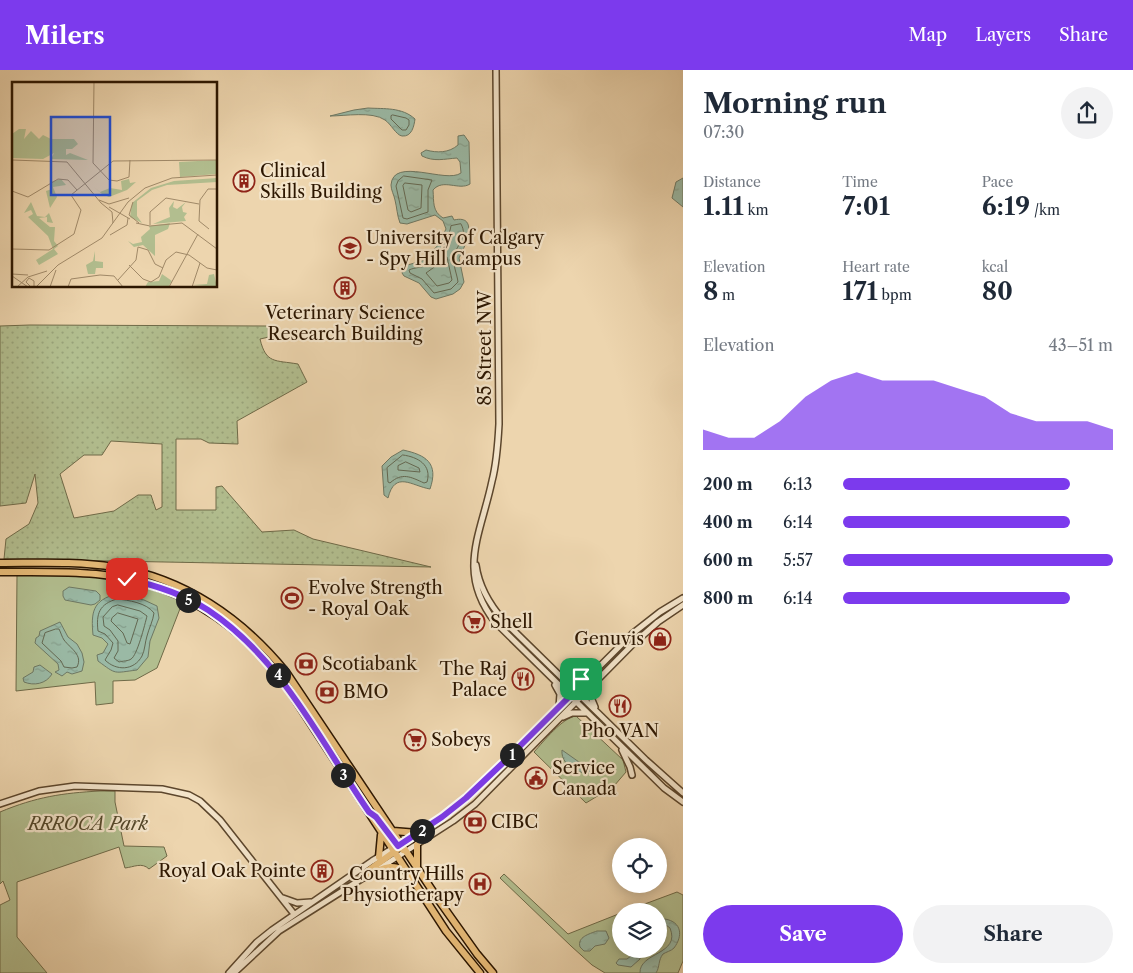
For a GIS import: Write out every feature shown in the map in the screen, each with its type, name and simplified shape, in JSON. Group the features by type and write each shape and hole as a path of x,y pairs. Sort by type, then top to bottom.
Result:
{"main road":[{"path":"0,563 93,565 131,570 178,586 212,604 255,638 286,672 393,831 407,872 446,931 480,973"},
{"path":"0,572 82,573 127,579 171,592 207,609 246,640 274,670 382,834 417,867 477,954 493,973"},
{"path":"369,812 376,817 398,850"},
{"path":"393,831 418,833"},
{"path":"379,857 382,834"},
{"path":"417,845 417,867"},
{"path":"365,877 369,870 398,850"},
{"path":"372,873 389,866 407,872"}],"street":[{"name":"85 Street NW","path":"496,70 499,424 493,479 474,551 475,584 484,606 495,622 664,788 683,802"},
{"name":"85 Street NW","path":"479,533 476,555 477,572 481,586 491,604 504,621 661,774 683,793"},
{"path":"234,973 279,931 372,873 418,833 442,817 473,792 643,625 683,598"},
{"path":"229,973 257,942 294,914 379,857 417,845 453,821 474,804 650,629 683,605"},
{"path":"565,681 575,681 589,677"},
{"path":"555,682 560,694 559,707"},
{"path":"591,686 590,695 596,710"},
{"path":"560,718 572,713 587,713"},
{"path":"622,747 632,775"},
{"path":"0,804 39,790 76,786 162,789 189,795 200,801 215,814 294,914"},
{"path":"280,896 288,901 297,903 312,902"}],"green space":[{"path":"0,326 268,326 269,337 260,339 265,353 277,361 298,364 307,382 237,421 238,444 209,443 201,439 176,439 176,510 216,510 216,487 222,486 262,532 294,530 313,539 431,567 4,559 6,539 29,524 38,503 35,474 26,503 0,506","holes":["111,441 162,444 162,507 156,510 151,495 138,495 114,511 74,518 60,474 84,455 102,455"]},
{"path":"17,575 78,575 98,577 142,586 183,601 157,668 135,680 113,681 113,703 96,705 95,682 16,691"},
{"path":"576,716 623,760 626,772 614,786 586,803 534,752 559,725"},
{"name":"RRROCA Park","path":"115,791 115,802 124,846 164,847 167,856 149,869 141,865 125,868 119,847 17,882 17,937 47,973 0,973 0,905 10,900 3,881 0,884 0,812 49,797"},
{"path":"504,874 568,934 612,917 612,958 667,958 667,903 647,903 677,892 683,895 683,961 678,973 605,973 592,965 571,946 500,878"}],"water":[{"path":"368,108 393,109 410,115 415,119 412,130 408,135 402,136 380,117 358,115 330,116"},
{"path":"464,135 469,142 470,184 466,186 441,185 433,190 434,206 439,215 443,218 452,216 454,220 462,219 469,226 467,240 459,258 464,282 460,289 453,294 436,299 431,297 419,283 404,276 402,273 404,266 425,260 438,245 446,229 443,221 435,215 407,224 400,223 391,185 394,177 401,172 410,171 444,175 461,173 460,162 457,158 431,159 422,156 421,153 426,150 439,152 451,150 458,145 458,136"},
{"path":"683,178 683,207 672,198 676,182"},
{"path":"403,450 418,455 428,462 433,473 430,489 411,483 400,482 391,489 388,498 384,495 382,466 391,457"},
{"path":"69,587 96,591 100,595 100,600 91,605 65,600 63,591"},
{"path":"117,594 144,600 157,606 159,618 150,641 148,657 137,670 116,672 98,661 97,655 103,653 108,644 102,638 93,635 93,614 95,608 102,600"},
{"path":"60,622 68,637 77,644 84,662 82,671 72,674 67,672 62,676 55,672 59,670 58,664 35,643 40,631"},
{"path":"40,665 52,674 40,683 24,682 23,678 33,672 34,667"},
{"path":"562,750 579,762 602,768 602,771 590,774 570,767 565,762"},
{"path":"667,920 678,926 680,934 673,949 667,952 667,947 672,937 670,928 667,926"},
{"path":"597,931 606,931 609,938 605,944 595,946 590,951 584,951 580,947 580,941 584,936"},
{"path":"640,958 631,967 616,963 619,959"},
{"path":"651,958 661,958 656,973 640,973 641,966"}],"place":[{"name":"Clinical Skills Building","path":"244,181"},
{"name":"University of Calgary - Spy Hill Campus","path":"350,248"},
{"name":"Veterinary Science Research Building","path":"345,288"},
{"name":"Evolve Strength - Royal Oak","path":"292,598"},
{"name":"Shell","path":"474,622"},
{"name":"Genuvis","path":"660,639"},
{"name":"Scotiabank","path":"306,664"},
{"name":"The Raj Palace","path":"523,679"},
{"name":"BMO","path":"327,692"},
{"name":"Pho VAN","path":"620,706"},
{"name":"Sobeys","path":"415,740"},
{"name":"Service Canada","path":"536,778"},
{"name":"CIBC","path":"475,822"},
{"name":"Royal Oak Pointe","path":"322,871"},
{"name":"Country Hills Physiotherapy","path":"480,884"}],"route":[{"path":"127,579 158,587 184,597 207,609 246,640 274,670 369,812 376,817 398,846 442,817 473,792 589,677 581,679"}]}
